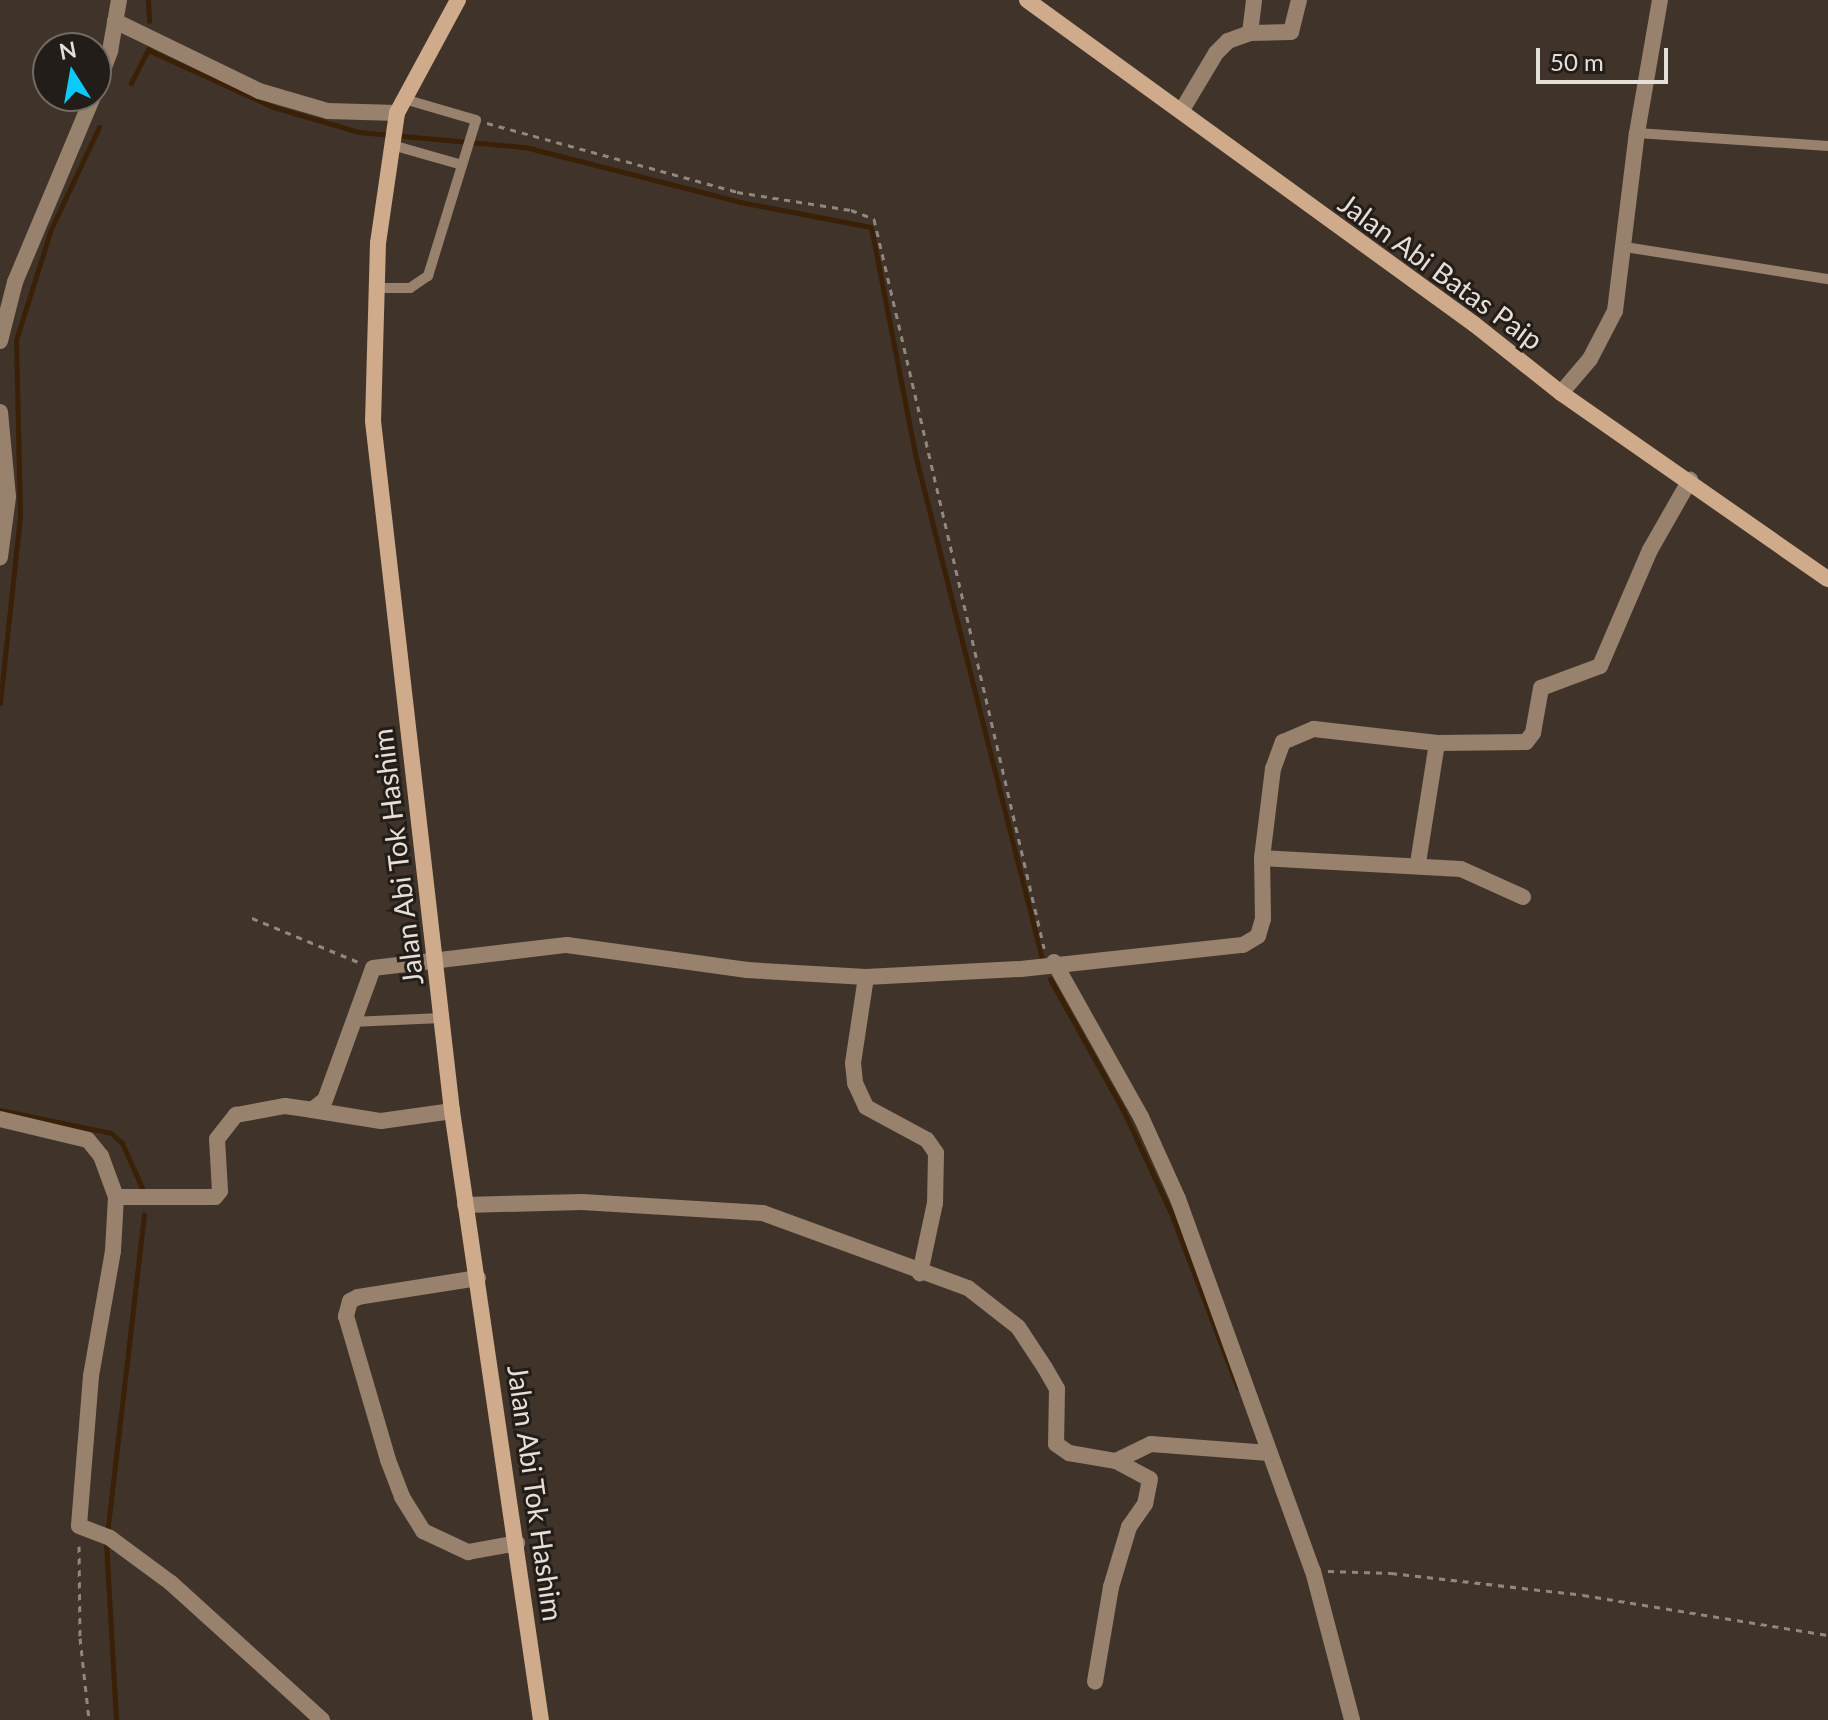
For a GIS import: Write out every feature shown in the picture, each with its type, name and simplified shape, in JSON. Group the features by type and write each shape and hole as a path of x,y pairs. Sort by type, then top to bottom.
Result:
{"main road":[{"name":"Jalan Abi Tok Hashim","path":"458,0 400,106 392,145 376,288 373,421 452,1111 541,1720"},
{"name":"Jalan Abi Batas Paip","path":"1027,0 1182,110 1561,393 1828,579"}],"street":[{"path":"112,32 119,0"},
{"path":"1250,33 1254,0"},
{"path":"1182,110 1216,53 1228,41 1250,33 1291,32 1299,0"},
{"path":"1561,393 1590,359 1610,322 1625,247 1637,133 1660,0"},
{"path":"115,21 259,91 328,111 400,106"},
{"path":"0,341 15,282 86,112"},
{"path":"0,412 8,497 0,557"},
{"path":"312,1110 336,1080 351,1022 373,968 567,945 747,970 866,977 1021,969 1054,962 1243,945 1258,936 1263,919 1262,858 1273,769 1283,742 1295,734 1314,729 1437,743 1526,742 1533,733 1541,688 1600,666 1650,550 1690,480"},
{"path":"1418,863 1437,743"},
{"path":"1262,858 1418,863 1461,869 1523,897"},
{"path":"1054,962 1141,1117 1172,1185 1313,1571 1352,1720"},
{"path":"866,977 853,1063 855,1083 866,1107 927,1140 936,1153 935,1203 920,1273"},
{"path":"116,1197 215,1197 220,1191 217,1139 236,1115 285,1106 381,1121 452,1111"},
{"path":"0,1119 88,1140 101,1156 116,1197 113,1251 91,1376 85,1527 110,1538 171,1583 322,1720"},
{"path":"465,1205 582,1202 763,1213 920,1273 968,1288 1018,1327 1057,1389 1056,1444 1069,1453 1116,1461 1144,1472 1150,1488 1129,1527 1111,1587 1095,1682"},
{"path":"478,1278 358,1297 350,1301 346,1316 388,1460 402,1497 423,1531 468,1552 517,1543"},
{"path":"1116,1461 1151,1444 1269,1453"}],"lane":[{"path":"376,288 410,288 428,276 476,120 400,106"},
{"path":"1637,133 1828,146"},
{"path":"392,145 462,165"},
{"path":"1625,247 1828,279"},
{"path":"351,1022 442,1018"}],"path":[{"path":"476,120 737,192 851,210 874,219 1043,947 1054,962"},
{"path":"252,918 373,968"},
{"path":"85,1527 80,1638 89,1720"},
{"path":"1313,1571 1391,1573 1583,1595 1828,1635"}],"waterway":[{"path":"148,0 149,21"},
{"path":"131,83 148,49"},
{"path":"148,50 273,107 359,132 525,147 740,202 871,227 915,454 1042,959"},
{"path":"0,703 20,516 16,340 51,229 99,127"},
{"path":"1050,979 1123,1110 1171,1213 1238,1388"},
{"path":"0,1110 111,1133 122,1143 143,1190"},
{"path":"116,1720 106,1543 144,1214"}]}
